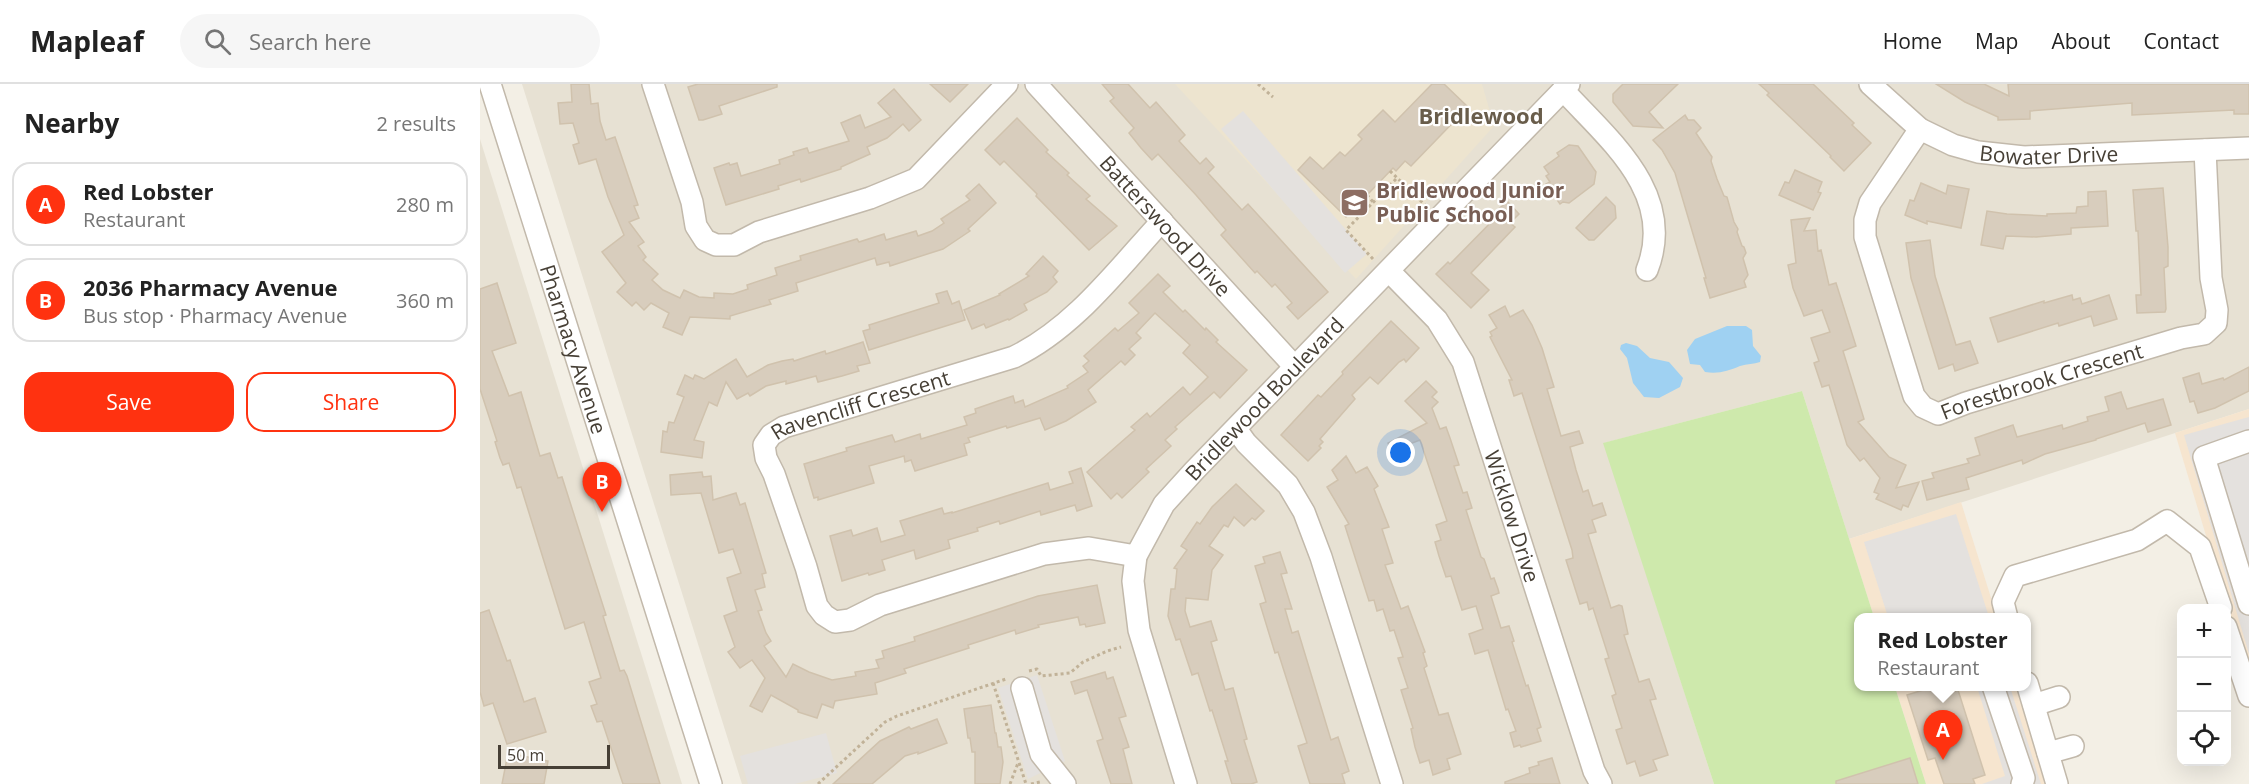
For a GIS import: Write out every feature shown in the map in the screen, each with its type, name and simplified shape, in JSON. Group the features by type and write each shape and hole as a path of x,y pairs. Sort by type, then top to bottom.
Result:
{"street":[{"name":"Pharmacy Avenue","path":"490,84 711,784"},
{"path":"653,84 692,202 696,226 705,240 716,245 734,245 759,232 870,198 916,179 1007,84"},
{"name":"Batterswood Drive","path":"1036,84 1295,367"},
{"name":"Bowater Drive","path":"1870,84 1920,129 1953,145 2001,156 2249,148"},
{"path":"1566,87 1627,158 1642,181 1653,215 1654,233 1651,260 1647,270"},
{"name":"Bridlewood Boulevard","path":"1186,784 1139,630 1133,581 1136,556 1164,504 1295,367 1381,265 1566,87"},
{"name":"Forestbrook Crescent","path":"1920,129 1870,203 1865,220 1865,237 1914,396 1923,407 1938,414 1966,403 2181,338 2204,334 2216,323 2217,310 2211,278 2205,150"},
{"name":"Ravencliff Crescent","path":"1136,556 1089,548 1044,554 880,605 850,620 835,622 824,615 817,606 778,484 766,458 764,444 771,435 784,427 1014,357 1032,348 1071,319 1162,221"},
{"name":"Wicklow Drive","path":"1381,265 1437,320 1463,362 1594,771 1601,784"},
{"path":"1236,429 1246,443 1287,485 1304,512 1321,557 1392,784"},
{"path":"2249,441 2204,457 2249,604"},
{"path":"2006,613 2003,603 2015,576 2136,540 2167,521 2200,547 2219,604"},
{"path":"2231,642 2249,696"},
{"path":"1018,680 1041,754 1065,784"},
{"path":"1994,691 2024,778 2022,784"},
{"path":"2030,691 2057,784"},
{"path":"2034,705 2060,696"},
{"path":"2048,753 2073,746"}],"path":[{"path":"1258,84 1273,97"},
{"path":"1390,171 1425,205"},
{"path":"1381,265 1346,230 1396,178"},
{"path":"1366,195 1373,202"},
{"path":"818,784 885,722 897,716 993,684 1018,680 1037,669 1041,676 1070,673 1083,662 1121,647"},
{"path":"993,684 1026,784"},
{"path":"1010,784 1018,761"}],"shaded area":[{"path":"522,84 2249,84 2249,409 1849,539 1802,391 1604,443 1714,784 742,784"},
{"name":"Bridlewood Junior Public School","path":"1175,84 1482,84 1494,126 1356,279"},
{"path":"1243,111 1367,254 1345,273 1221,129"},
{"path":"480,139 682,784 480,784"},
{"path":"2249,409 2249,678 2231,618 2231,604 2227,604 2175,433"},
{"path":"2249,417 2249,654 2184,435"},
{"path":"1961,502 1996,613 1873,613 1849,539"},
{"path":"1956,514 1988,613 1887,613 1864,542"},
{"path":"1037,675 1065,761 1028,779 998,688"},
{"path":"1896,691 2020,691 2049,784 1926,784"},
{"path":"1978,691 2011,691 2041,784 1982,784 2005,776"},
{"path":"826,733 837,773 795,784 748,784 740,756"}],"green space":[{"path":"1802,391 1873,613 1854,613 1854,691 1896,691 1926,784 1714,784 1603,443"}],"water":[{"path":"1727,326 1746,326 1752,330 1753,346 1761,356 1760,362 1715,373 1705,372 1700,365 1690,364 1687,350 1695,339"},
{"path":"1626,343 1637,346 1650,358 1669,362 1683,378 1680,387 1659,398 1644,397 1633,383 1627,358 1620,349 1621,345"}],"building":[{"path":"571,84 589,84 591,104 598,103 600,121 606,140 615,137 638,205 634,206 639,218 629,222 644,242 638,246 646,257 643,260 658,274 652,280 663,290 680,298 684,290 699,297 714,298 714,293 733,294 748,289 747,285 777,275 775,268 801,260 800,256 857,239 859,242 884,234 886,240 916,231 918,236 932,231 944,223 941,219 970,200 966,196 979,184 996,203 968,229 970,231 943,249 890,266 889,262 877,265 875,258 796,283 798,291 769,300 771,304 730,316 730,319 690,317 682,335 663,327 669,313 651,303 644,310 636,302 632,306 617,292 626,283 602,252 624,235 608,197 596,159 579,164 573,145 579,143 573,123 560,124 558,103 572,102"},
{"path":"698,84 777,84 777,87 719,106 722,114 699,120 688,87"},
{"path":"930,84 968,84 950,102"},
{"path":"1102,84 1128,84 1150,108 1156,102 1185,135 1179,141 1200,164 1206,158 1214,167 1208,173 1242,210 1248,204 1328,292 1298,319 1287,307 1292,303 1275,284 1272,287 1257,271 1255,273 1221,235 1226,230 1196,195 1158,154 1152,160 1141,148 1129,133 1134,128 1110,101 1114,98"},
{"path":"1432,84 1444,84 1468,107 1411,166 1405,161 1396,171 1393,168 1346,217 1298,170 1310,157 1323,169 1340,152 1345,156 1362,139 1358,135 1383,110 1395,122"},
{"path":"1623,84 1678,84 1649,112 1663,128 1633,126 1613,102 1613,94"},
{"path":"1759,84 1813,84 1854,123 1852,125 1871,143 1844,171 1767,95 1769,93"},
{"path":"1936,84 1984,84 2009,96 2008,84 2249,84 2249,114 2234,114 2234,110 2132,115 2132,103 2030,111 2030,119 1998,120 1998,117 1965,102"},
{"path":"894,89 921,120 909,131 903,124 887,138 867,147 870,154 841,169 801,182 800,179 778,186 779,189 726,205 714,168 737,163 741,176 780,164 779,160 794,155 793,152 807,148 809,153 849,141 841,123 860,115 865,128 891,117 878,103"},
{"path":"1685,115 1688,120 1694,120 1701,128 1696,133 1712,157 1711,161 1717,179 1724,196 1727,197 1746,253 1743,258 1748,275 1744,281 1746,287 1710,298 1675,173 1662,150 1653,140"},
{"path":"1017,118 1048,150 1046,152 1069,173 1067,175 1090,196 1086,199 1117,226 1089,250 1004,161 1000,165 985,150"},
{"path":"1569,145 1578,146 1596,172 1594,184 1569,203 1560,204 1546,184 1550,182 1546,176 1549,174 1544,167 1559,156 1557,153"},
{"path":"1795,170 1822,182 1818,192 1821,193 1813,210 1779,195 1785,182 1789,183"},
{"path":"1921,183 1946,194 1948,185 1969,189 1961,228 1927,221 1927,224 1905,215 1910,200 1914,201"},
{"path":"2163,188 2168,247 2168,266 2164,268 2166,309 2165,312 2137,313 2136,295 2141,295 2138,231 2136,231 2133,190"},
{"path":"2106,191 2108,226 2071,228 2071,234 2036,237 2006,236 2003,249 1981,245 1987,211 2047,216 2047,214 2076,213 2077,207 2088,206 2088,192"},
{"path":"1606,197 1615,206 1616,218 1594,240 1589,240 1576,228"},
{"path":"1507,201 1519,214 1510,223 1515,227 1471,273 1489,290 1471,308 1436,274 1448,262 1450,264 1500,213 1497,211"},
{"path":"1810,218 1804,231 1816,230 1818,251 1821,250 1829,285 1836,283 1856,346 1843,351 1864,419 1858,422 1889,457 1906,465 1896,488 1919,482 1908,507 1903,505 1901,510 1876,499 1879,494 1874,492 1880,478 1864,458 1860,461 1847,445 1829,385 1822,387 1814,363 1819,361 1811,338 1830,332 1822,310 1804,316 1793,288 1788,265 1796,263 1791,220"},
{"path":"1930,240 1935,276 1956,345 1970,341 1978,363 1955,371 1953,364 1939,369 1911,278 1906,243"},
{"path":"1043,256 1058,271 1053,277 1057,282 1047,292 1024,304 1027,310 1009,320 986,328 984,324 972,329 964,310 1000,295 1029,276 1026,274"},
{"path":"1158,274 1170,286 1163,292 1183,312 1185,310 1205,330 1206,328 1218,340 1216,342 1247,370 1220,398 1214,392 1175,427 1177,429 1165,440 1171,446 1146,469 1149,472 1122,498 1117,493 1111,499 1087,472 1135,430 1131,427 1147,413 1150,417 1183,387 1190,395 1208,377 1183,353 1190,345 1155,313 1136,333 1141,338 1129,349 1135,355 1125,365 1121,361 1088,390 1096,402 1066,421 1045,430 1040,418 968,438 970,442 964,444 967,455 915,471 911,460 905,462 904,456 869,466 874,483 818,500 818,497 814,498 804,464 847,451 846,448 892,435 895,442 920,434 921,439 967,425 964,417 976,413 975,409 998,401 1013,396 1015,403 1023,400 1025,407 1068,388 1067,386 1088,372 1083,366 1089,361 1084,356 1115,328 1118,331 1139,313 1129,303"},
{"path":"497,283 516,343 492,351 509,396 521,392 540,456 550,453 558,478 562,477 606,615 603,616 620,671 624,670 627,676 660,784 623,784 602,721 597,722 591,706 597,704 589,682 601,678 584,622 565,629 521,487 517,488 509,463 503,465 500,458 495,442 497,441 480,389 480,289"},
{"path":"947,291 952,304 959,301 965,320 869,350 863,331 870,329 869,325 939,303 936,294"},
{"path":"2072,295 2073,300 2080,298 2082,304 2109,295 2117,319 2094,326 2091,316 2059,326 2058,323 1998,342 1990,318"},
{"path":"1505,306 1510,317 1523,310 1532,325 1554,387 1547,389 1561,436 1579,431 1583,443 1570,447 1583,492 1588,490 1593,506 1602,503 1606,515 1592,520 1596,532 1588,534 1611,608 1622,606 1628,634 1624,635 1639,682 1649,679 1656,699 1650,700 1668,755 1653,760 1657,770 1640,776 1635,761 1627,764 1616,730 1622,728 1612,696 1616,694 1605,659 1609,658 1593,608 1589,610 1587,602 1580,604 1566,560 1573,558 1572,550 1522,393 1514,396 1509,380 1512,380 1490,337 1492,336 1490,332 1497,328 1489,315"},
{"path":"1391,321 1419,348 1406,362 1404,359 1399,362 1378,384 1370,377 1352,395 1355,399 1320,439 1323,442 1319,446 1321,448 1308,461 1281,435 1318,395 1321,397"},
{"path":"863,342 870,363 857,366 859,371 842,376 818,382 816,376 786,384 786,381 766,386 750,396 748,393 737,399 726,382 717,406 709,402 694,440 704,442 702,458 661,452 663,431 667,432 669,422 674,423 684,397 677,394 685,375 693,379 695,375 704,379 736,359 747,377 768,365 793,359 794,361 825,351 826,354"},
{"path":"2249,367 2249,391 2215,408 2198,413 2194,401 2190,402 2183,378 2199,373 2202,384 2223,378 2224,380"},
{"path":"1426,381 1437,392 1432,397 1438,402 1432,408 1440,429 1446,427 1450,438 1459,465 1454,466 1463,493 1467,492 1472,508 1466,510 1481,557 1498,589 1499,593 1491,596 1501,628 1509,626 1514,641 1512,642 1541,727 1537,729 1541,741 1521,747 1520,745 1514,747 1510,733 1516,731 1508,709 1506,710 1488,650 1475,654 1469,634 1483,629 1476,606 1462,610 1451,576 1446,577 1439,556 1435,542 1441,540 1436,525 1447,521 1420,440 1391,451 1388,443 1427,423 1405,401"},
{"path":"2121,392 2127,409 2163,399 2171,425 2148,432 2145,423 2045,454 2023,464 2022,460 1966,478 1969,489 1927,500 1922,481 1934,478 1932,473 1969,463 1967,459 1980,455 1975,438 2013,425 2017,437 2062,425 2063,429 2088,421 2087,417 2109,411 2105,397"},
{"path":"1346,456 1356,473 1367,467 1378,486 1374,489 1389,527 1382,529 1393,563 1385,565 1401,609 1408,606 1425,652 1423,653 1427,666 1424,668 1439,715 1448,713 1461,754 1447,759 1450,769 1433,775 1429,760 1420,763 1415,747 1411,729 1413,728 1401,690 1408,688 1398,658 1403,657 1394,630 1390,631 1383,609 1377,611 1374,600 1369,601 1345,526 1349,524 1327,487 1338,480 1332,470"},
{"path":"1081,468 1092,506 1077,511 1075,505 1041,515 1040,511 1000,524 999,521 977,528 978,531 948,540 950,548 916,559 914,550 882,560 885,570 842,581 830,536 851,530 853,536 877,528 881,542 905,535 900,521 942,508 944,514 952,513 1048,483 1050,490 1073,483 1069,472"},
{"path":"702,472 703,477 711,476 713,500 736,493 740,505 745,503 766,573 762,574 765,587 755,590 762,610 758,611 771,641 764,646 786,677 793,664 832,680 856,676 855,672 879,668 876,660 884,658 882,651 915,641 914,637 1038,596 1097,585 1105,623 1086,627 1085,624 1080,625 1078,617 1038,625 1039,627 1016,634 1015,630 968,645 969,648 904,669 906,673 875,683 877,694 835,701 833,708 822,704 817,718 798,712 771,695 762,712 750,706 765,678 752,660 740,668 728,652 735,647 724,616 737,611 727,578 741,573 733,549 719,553 701,493 671,495 670,475"},
{"path":"1236,484 1264,511 1244,526 1234,517 1228,527 1224,525 1209,546 1223,555 1212,570 1208,600 1186,598 1185,611 1190,627 1211,621 1217,640 1211,642 1225,690 1233,688 1247,739 1244,740 1257,782 1251,784 1232,784 1225,761 1228,761 1198,673 1192,675 1180,639 1176,640 1168,616 1171,589 1175,589 1177,569 1174,568 1187,550 1181,546 1197,522 1200,524 1212,507"},
{"path":"1280,552 1287,573 1281,574 1292,609 1285,609 1292,633 1298,631 1331,740 1338,737 1349,771 1342,774 1345,784 1310,784 1298,746 1307,743 1260,604 1266,602 1255,566 1265,563 1263,557"},
{"path":"489,610 507,661 510,660 524,702 535,698 546,732 507,744 493,703 484,706 480,692 480,613"},
{"path":"1105,672 1107,679 1113,677 1126,716 1119,718 1129,747 1123,749 1132,784 1111,784 1097,741 1103,739 1087,690 1075,694 1071,682"},
{"path":"1920,691 1939,691 1941,696 1958,691 1985,775 1973,779 1975,784 1944,784 1935,758 1928,760 1907,695"},
{"path":"991,705 995,733 998,747 1001,747 1003,762 1000,784 975,784 975,752 972,752 970,738 968,738 964,709"},
{"path":"937,719 947,743 918,754 918,752 905,756 872,784 833,784 880,741 909,727 911,729"},
{"path":"508,753 548,761 544,784 502,784"},
{"path":"1552,758 1560,784 1505,784 1505,782 1530,773 1529,768 1539,765 1538,762"},
{"path":"1910,758 1918,784 1836,784 1836,781"}],"place":[{"name":"Bridlewood Junior Public School","path":"1355,202"},
{"name":"2036 Pharmacy Avenue","path":"602,512"},
{"name":"Red Lobster","path":"1943,760"}],"district":[{"name":"Bridlewood","path":"1481,115"}]}
